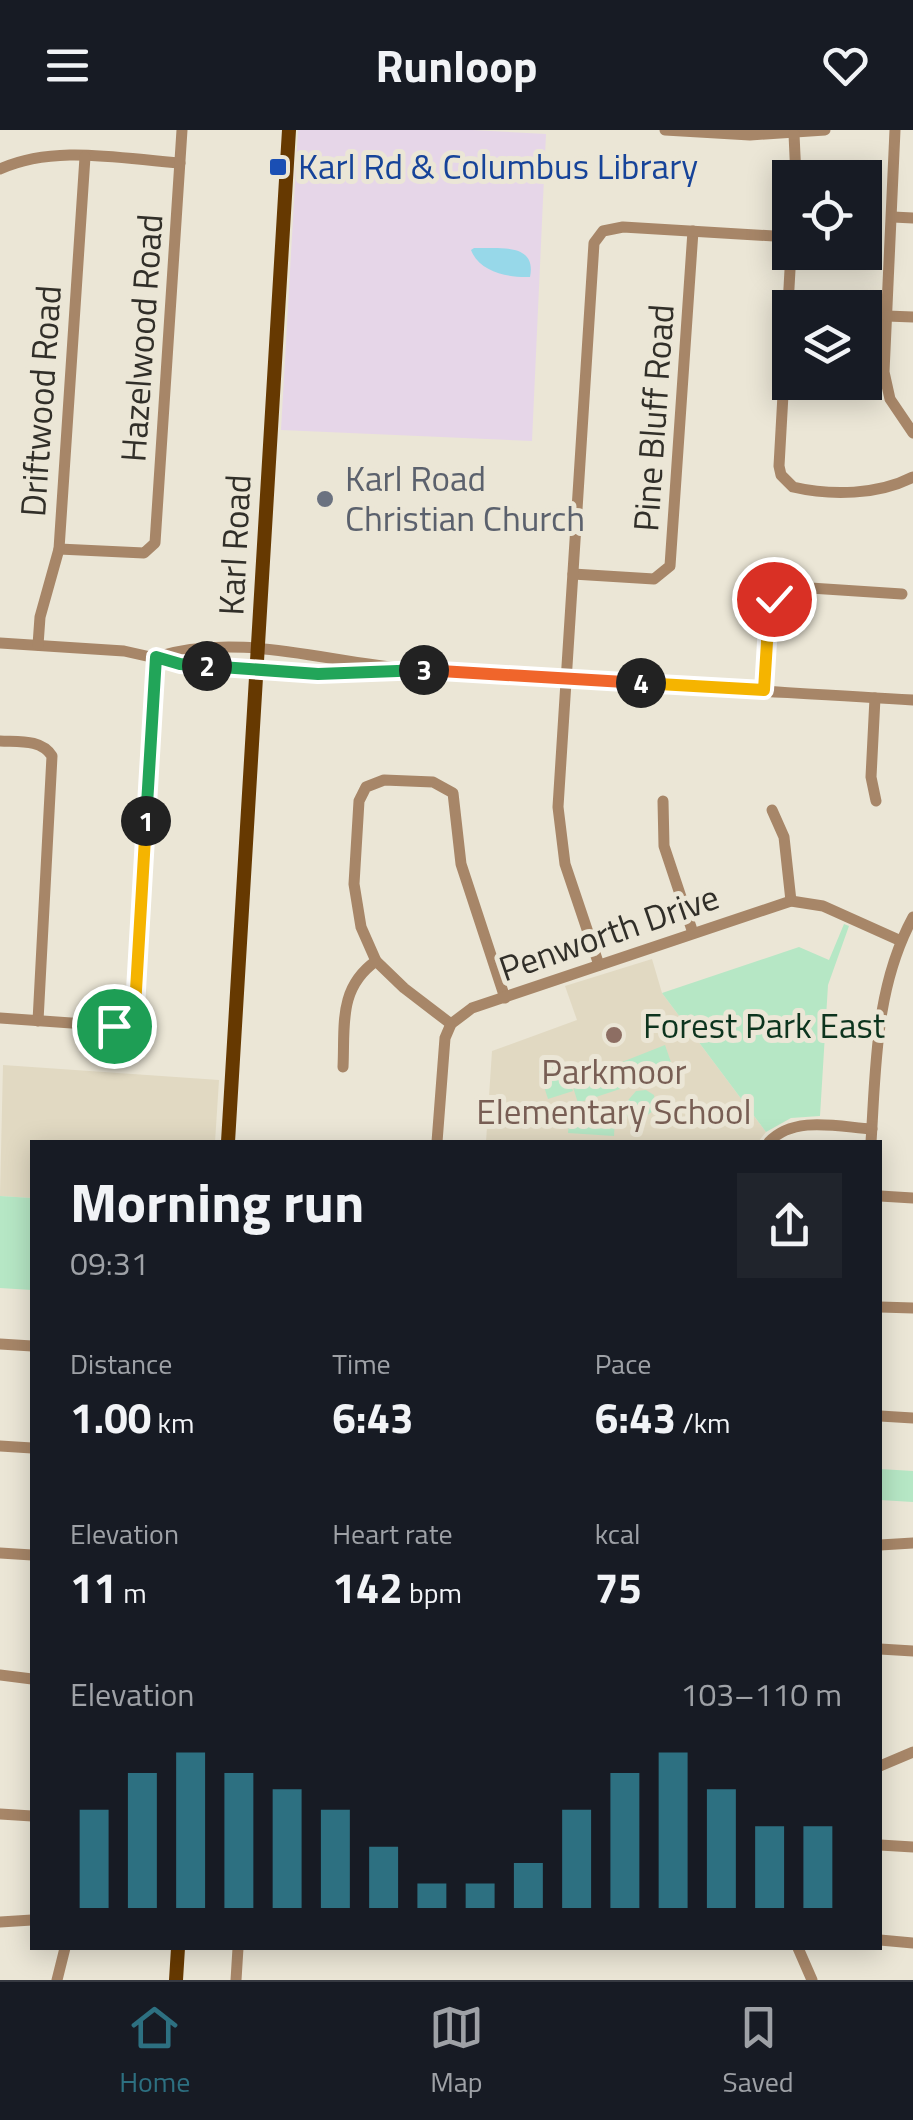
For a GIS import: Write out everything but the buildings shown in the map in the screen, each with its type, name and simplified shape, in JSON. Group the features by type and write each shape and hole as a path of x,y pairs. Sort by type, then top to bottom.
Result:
{"main road":[{"name":"Karl Road","path":"228,1140 289,130"},
{"path":"176,1980 178,1950"}],"street":[{"name":"Hazelwood Road","path":"59,549 134,554 151,548 157,537 182,130"},
{"path":"666,130 794,134 825,130"},
{"path":"895,130 884,360 886,387 913,433"},
{"path":"794,134 795,160"},
{"path":"0,168 25,158 56,155 180,163"},
{"name":"Driftwood Road","path":"38,646 40,617 59,549 84,157"},
{"path":"893,217 913,218"},
{"path":"599,966 560,842 558,807 592,249 602,231 623,227 772,236"},
{"name":"Pine Bluff Road","path":"573,574 654,579 670,566 693,232"},
{"path":"790,270 779,466 786,483 801,489 870,491 913,477"},
{"path":"887,316 913,318"},
{"path":"764,690 769,610 782,591 794,588 902,594"},
{"path":"0,643 156,657 180,664 318,674 406,669"},
{"path":"156,657 205,646 258,649 406,669 913,700"},
{"path":"0,1018 114,1026 128,1021 135,1007 156,657"},
{"path":"875,698 871,777 876,800"},
{"path":"0,741 36,744 48,750 53,764 38,1021"},
{"path":"437,1140 443,1045 452,1024 376,961 361,927 354,884 359,801 366,787 384,780 434,782 453,793 461,864 506,998"},
{"path":"664,800 664,846 693,933"},
{"path":"772,810 784,837 791,901 823,906 900,941"},
{"name":"Penworth Drive","path":"452,1024 472,1008 791,901"},
{"path":"871,1140 880,1016 900,941 913,918"},
{"path":"342,1067 348,997 360,973 376,961"},
{"path":"772,1140 790,1128 806,1125 872,1128"},
{"path":"882,1196 913,1198"},
{"path":"882,1306 913,1308"},
{"path":"0,1344 30,1346"},
{"path":"882,1416 913,1418"},
{"path":"0,1446 30,1448"},
{"path":"882,1545 913,1543"},
{"path":"0,1552 30,1555"},
{"path":"882,1649 913,1651"},
{"path":"0,1675 30,1679"},
{"path":"882,1765 913,1752"},
{"path":"0,1814 30,1816"},
{"path":"882,1844 913,1847"},
{"path":"0,1922 30,1920"},
{"path":"882,1940 913,1943"},
{"path":"57,1980 64,1950"},
{"path":"236,1980 238,1950"},
{"path":"802,1950 812,1980"}],"shaded area":[{"path":"298,130 546,134 532,441 281,430"},
{"name":"Parkmoor Elementary School","path":"652,959 662,993 766,1132 760,1140 486,1140 492,1051 577,1020 565,986"},
{"path":"3,1065 219,1080 215,1140 30,1140 30,1198 0,1196"}],"green space":[{"name":"Forest Park East","path":"844,924 849,926 828,985 820,1116 791,1118 766,1132 662,993 799,947 829,960"},
{"path":"665,1045 674,1071 578,1103 572,1084 620,1068 622,1062"},
{"path":"563,1063 573,1091 548,1099 539,1071"},
{"path":"646,1090 654,1095 656,1109 637,1122 625,1115 624,1105 636,1091"},
{"path":"570,1113 615,1116 614,1136 568,1133"},
{"path":"0,1196 30,1198 30,1290 0,1288"},
{"path":"882,1469 913,1471 913,1502 882,1500"}],"water":[{"path":"504,248 522,253 531,266 530,277 504,275 488,268 475,258 471,250"}],"place":[{"name":"Karl Rd & Columbus Library","path":"278,167"},
{"name":"Karl Road Christian Church","path":"325,499"},
{"name":"Parkmoor Elementary School","path":"614,1035"}],"route":[{"path":"114,1026 128,1021 135,1007 156,657 180,664 303,673 406,669 764,690 769,610 774,599"}]}
